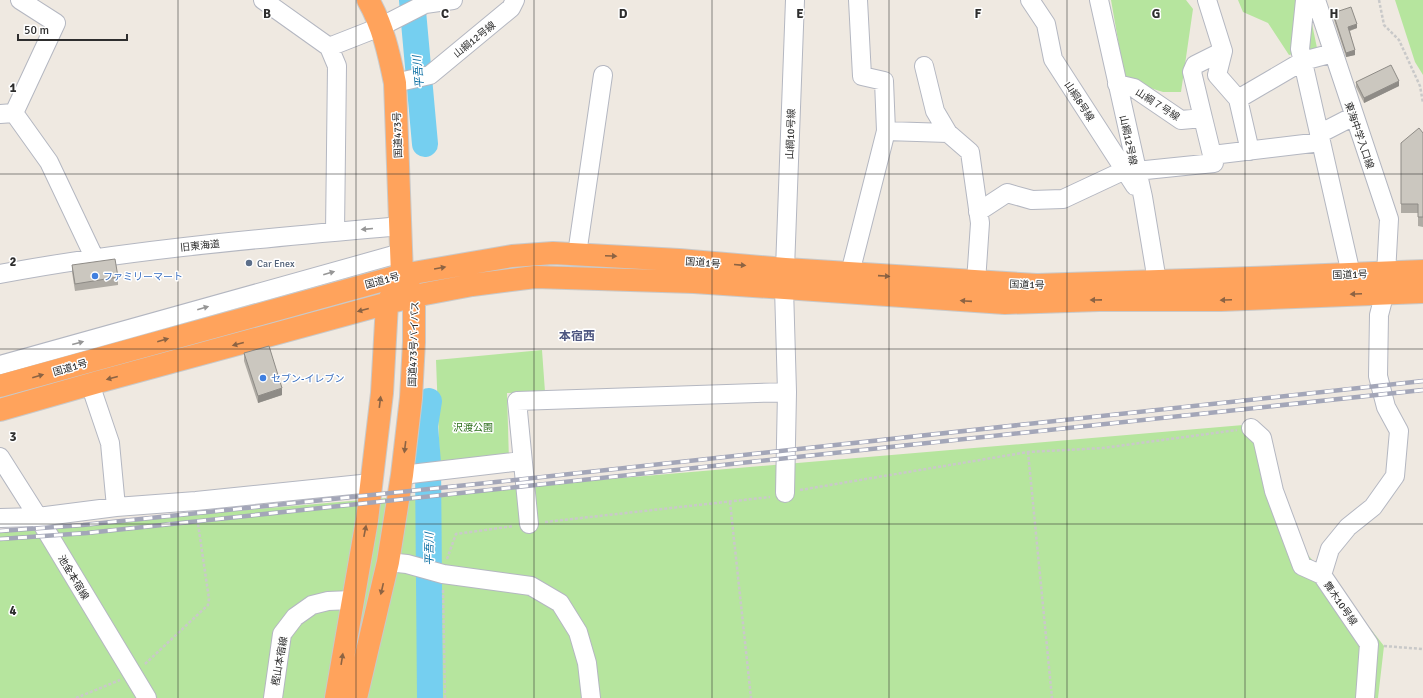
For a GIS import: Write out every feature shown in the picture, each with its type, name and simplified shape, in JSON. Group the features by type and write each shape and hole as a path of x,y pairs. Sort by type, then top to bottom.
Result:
{"highway":[{"name":"国道473号","path":"368,0 380,27 389,53 395,83 402,275"},
{"name":"国道1号","path":"0,386 402,275 512,256 553,253 679,260 784,278 1005,303 1099,300 1220,300 1386,283 1423,271"},
{"name":"国道1号","path":"0,410 414,296 535,277 694,282 850,273 976,282 1037,284 1351,274 1423,292"},
{"name":"国道473号バイパス","path":"356,698 398,563 411,398 414,296 402,275"},
{"path":"336,698 367,520 382,393 387,304 402,275"}],"street":[{"path":"20,0 56,23 7,114 48,162 96,259"},
{"path":"262,0 329,47 337,66 335,232"},
{"path":"329,47 380,27 425,2 452,0"},
{"name":"山綱12号線","path":"395,83 430,75 511,8 515,0"},
{"name":"山綱10号線","path":"785,493 787,392 784,278 794,0"},
{"path":"850,273 886,131 884,81 862,76 858,0"},
{"name":"山綱8号線","path":"1030,0 1046,24 1053,58 1130,170"},
{"name":"山綱12号線","path":"1099,0 1117,84 1130,170 1142,197 1157,281"},
{"path":"1207,0 1223,51 1217,75 1238,99 1250,151"},
{"path":"1305,0 1300,49 1302,61 1351,274"},
{"name":"東海中学入口線","path":"1316,0 1389,219 1386,283"},
{"path":"978,212 1007,193 1032,200 1062,199 1130,170 1214,163 1192,72 1195,65 1223,51"},
{"path":"1238,99 1302,61 1333,53"},
{"path":"924,66 935,111 948,133 970,152 980,222 976,282"},
{"path":"577,254 604,75"},
{"name":"山綱７号線","path":"1117,84 1134,88 1181,120 1203,118"},
{"path":"1212,155 1250,151 1320,138 1354,116"},
{"path":"886,131 948,133"},
{"name":"旧東海道","path":"0,274 177,247 400,226"},
{"path":"0,365 401,253"},
{"name":"舞木10号線","path":"1369,644 1322,575 1330,549 1348,527 1373,507 1395,476 1399,431 1386,407 1378,376 1379,315 1386,283"},
{"path":"276,288 302,302"},
{"path":"134,348 145,324"},
{"path":"90,384 110,443 116,507"},
{"path":"529,524 517,401 787,392"},
{"path":"1251,428 1262,438 1274,492 1302,566 1322,575"},
{"name":"池金本宿線","path":"0,457 147,698"},
{"path":"406,475 522,461"},
{"path":"0,518 38,517 116,507 196,501 371,483"},
{"path":"398,563 443,574 531,586 560,603 578,632 587,663 592,698"},
{"name":"樫山本宿線","path":"273,698 282,634 295,617 312,605 328,601 352,600"},
{"path":"1365,698 1369,644"}],"path":[{"path":"1379,0 1384,25 1399,40 1420,86 1423,102"},
{"path":"445,698 443,574 448,553 456,534 529,524 767,498 785,493 1028,452 1103,448 1251,428"},
{"path":"1028,452 1052,698"},
{"path":"76,698 133,675 208,605 209,600 196,501"},
{"path":"730,502 751,698"},
{"path":"1369,644 1423,649"}],"green space":[{"path":"1111,0 1186,0 1193,9 1181,92 1163,92 1125,80"},
{"path":"1238,0 1297,0 1311,19 1317,48 1289,55 1268,23 1243,12"},
{"path":"1395,0 1423,0 1423,75 1415,62"},
{"name":"沢渡公園","path":"542,350 545,392 507,393 509,461 440,467 436,360"},
{"path":"1255,424 1307,554 1344,595 1384,646 1378,698 0,698 0,531"}],"building":[{"path":"1351,7 1357,24 1348,27 1355,50 1346,53 1333,13"},
{"path":"1391,65 1399,81 1364,98 1356,82"},
{"path":"1419,128 1423,133 1423,217 1418,217 1418,204 1401,204 1401,143"},
{"name":"ファミリーマート","path":"115,259 118,277 75,284 72,265"},
{"name":"セブン-イレブン","path":"269,346 282,388 258,396 244,353"}],"waterway":[{"name":"平吾川","path":"412,0 425,144"},
{"name":"平吾川","path":"429,401 425,426 428,463 430,698"}],"railway":[{"path":"0,531 83,525 496,482 1423,381"},
{"path":"0,539 87,533 1423,390"}],"place":[{"name":"Car Enex","path":"249,263"},
{"name":"ファミリーマート","path":"95,276"},
{"name":"セブン-イレブン","path":"263,378"}],"district":[{"name":"本宿西","path":"577,336"}]}
